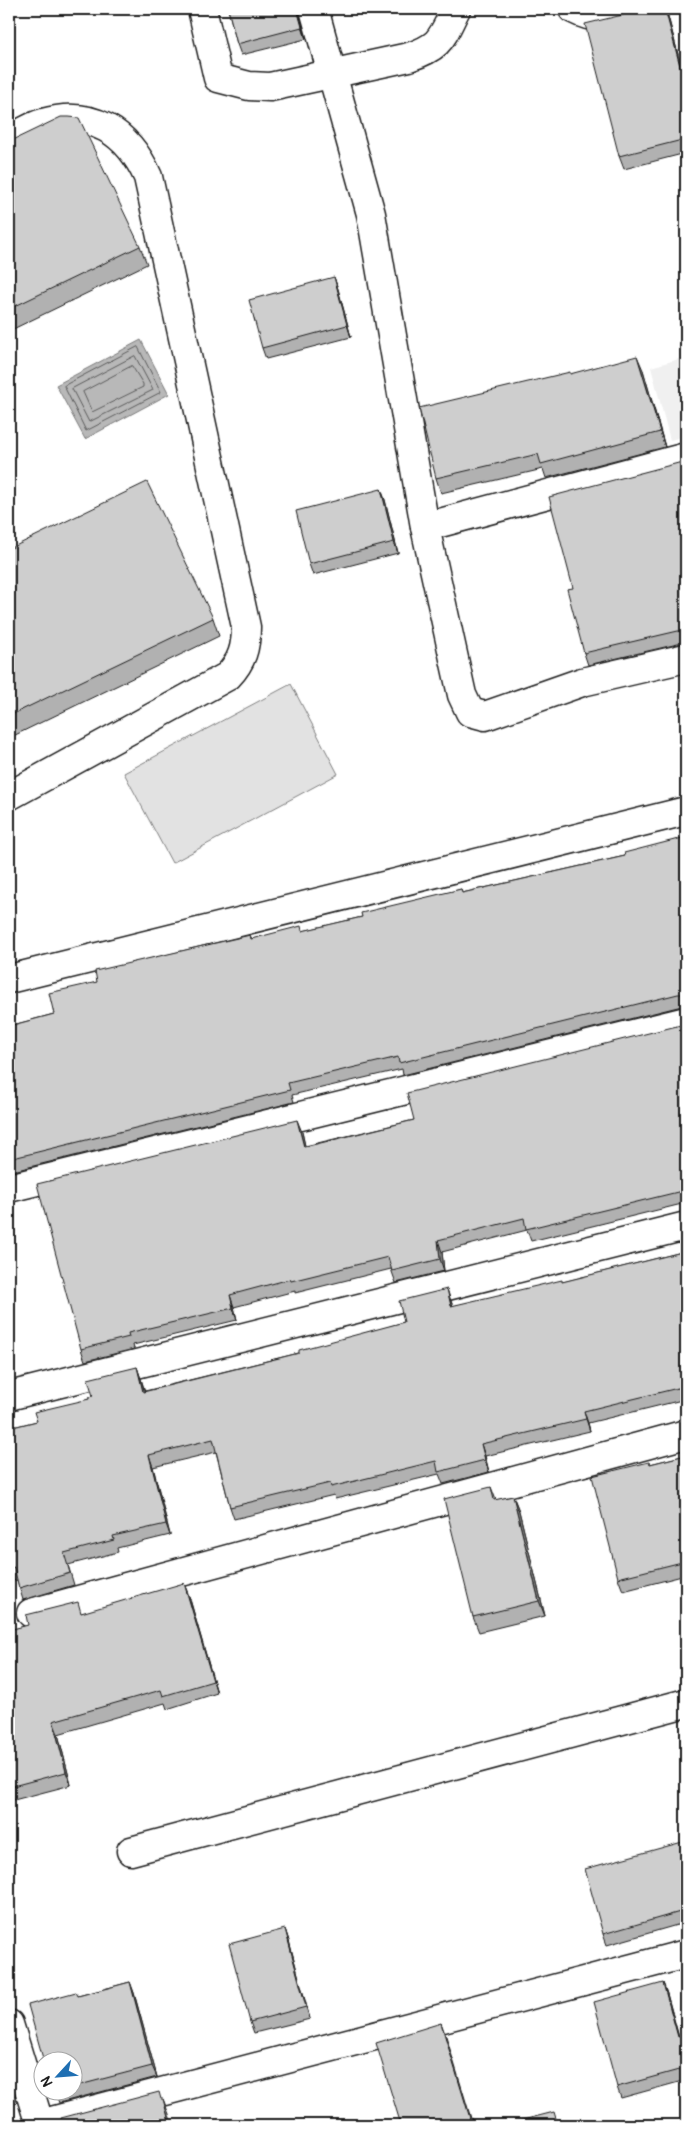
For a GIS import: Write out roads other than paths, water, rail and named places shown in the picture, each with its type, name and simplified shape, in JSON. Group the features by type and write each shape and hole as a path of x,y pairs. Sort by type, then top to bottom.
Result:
{"street":[{"path":"202,9 218,78 249,86 270,87 409,57 428,51 440,41 456,9"},
{"path":"314,9 371,214 425,527 462,695 470,712 485,716 582,682 686,658"},
{"path":"573,9 585,15 606,18 639,9"},
{"path":"9,140 41,123 62,119 83,119 103,126 118,135 131,146 141,161 148,177 246,627 246,643 242,657 228,676 9,796"},
{"path":"425,527 686,457"},
{"path":"9,979 686,811"},
{"path":"9,1188 686,1021"},
{"path":"9,1396 686,1226"},
{"path":"31,1612 686,1434"},
{"path":"131,1851 686,1703"},
{"path":"9,2024 40,2125 686,1954"}],"water":[{"path":"141,340 169,394 85,439 56,385"}]}
